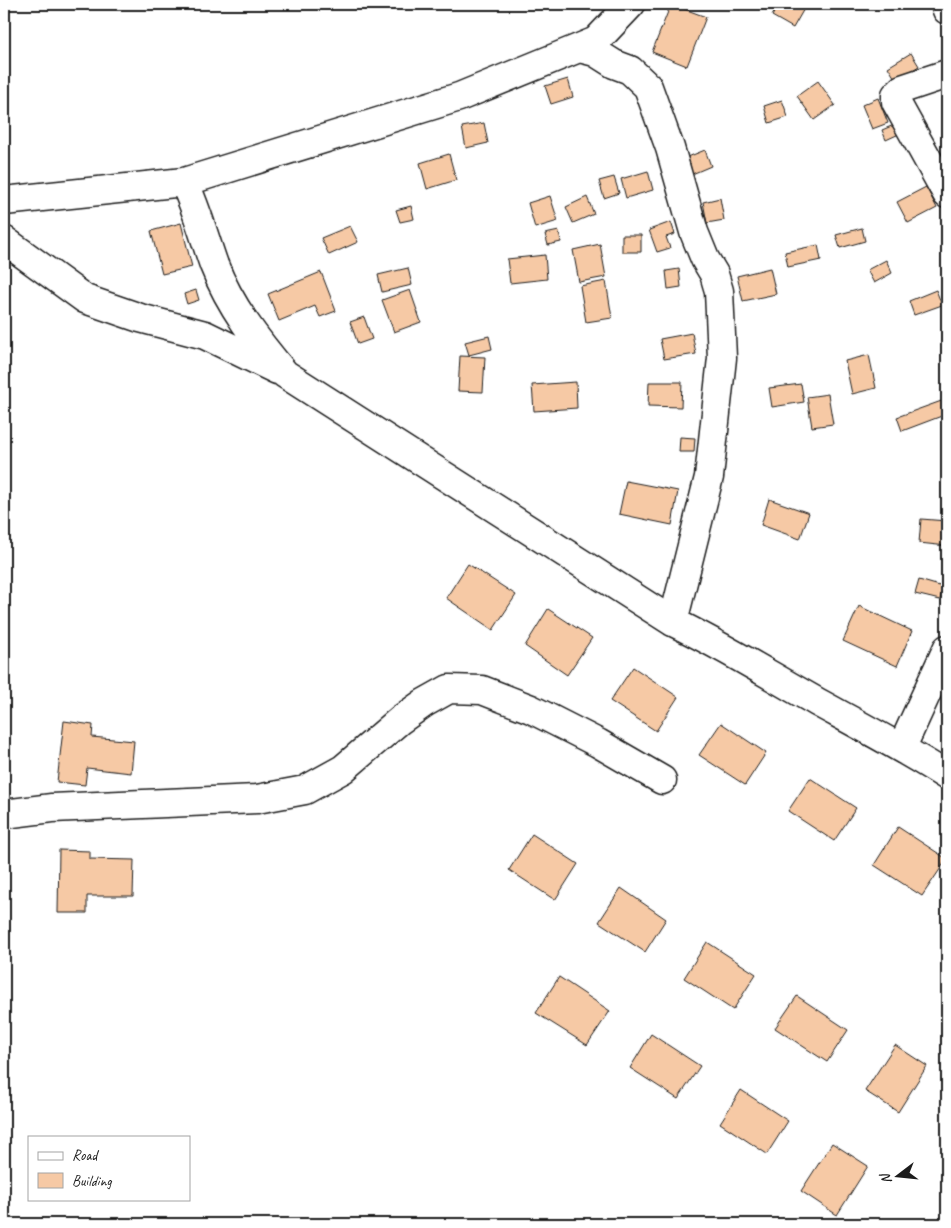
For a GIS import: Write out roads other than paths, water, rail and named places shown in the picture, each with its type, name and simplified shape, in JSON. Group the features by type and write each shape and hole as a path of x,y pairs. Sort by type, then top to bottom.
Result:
{"street":[{"path":"4,201 184,182 459,97 596,41 631,4"},
{"path":"945,4 947,10"},
{"path":"579,48 595,52 614,64 630,70 648,87 670,148 694,232 705,259 714,274 719,291 722,358 709,477 673,622"},
{"path":"947,74 902,89 896,95 896,102 947,194"},
{"path":"184,182 197,209 215,265 233,303 256,339 285,374"},
{"path":"4,240 86,299 140,318 205,335 285,374 673,622 708,639 817,702 902,748 947,776"},
{"path":"902,748 947,649"},
{"path":"4,814 52,808 256,799 304,790 343,769 408,714 449,689 482,690 531,709 598,743 662,780"}]}
